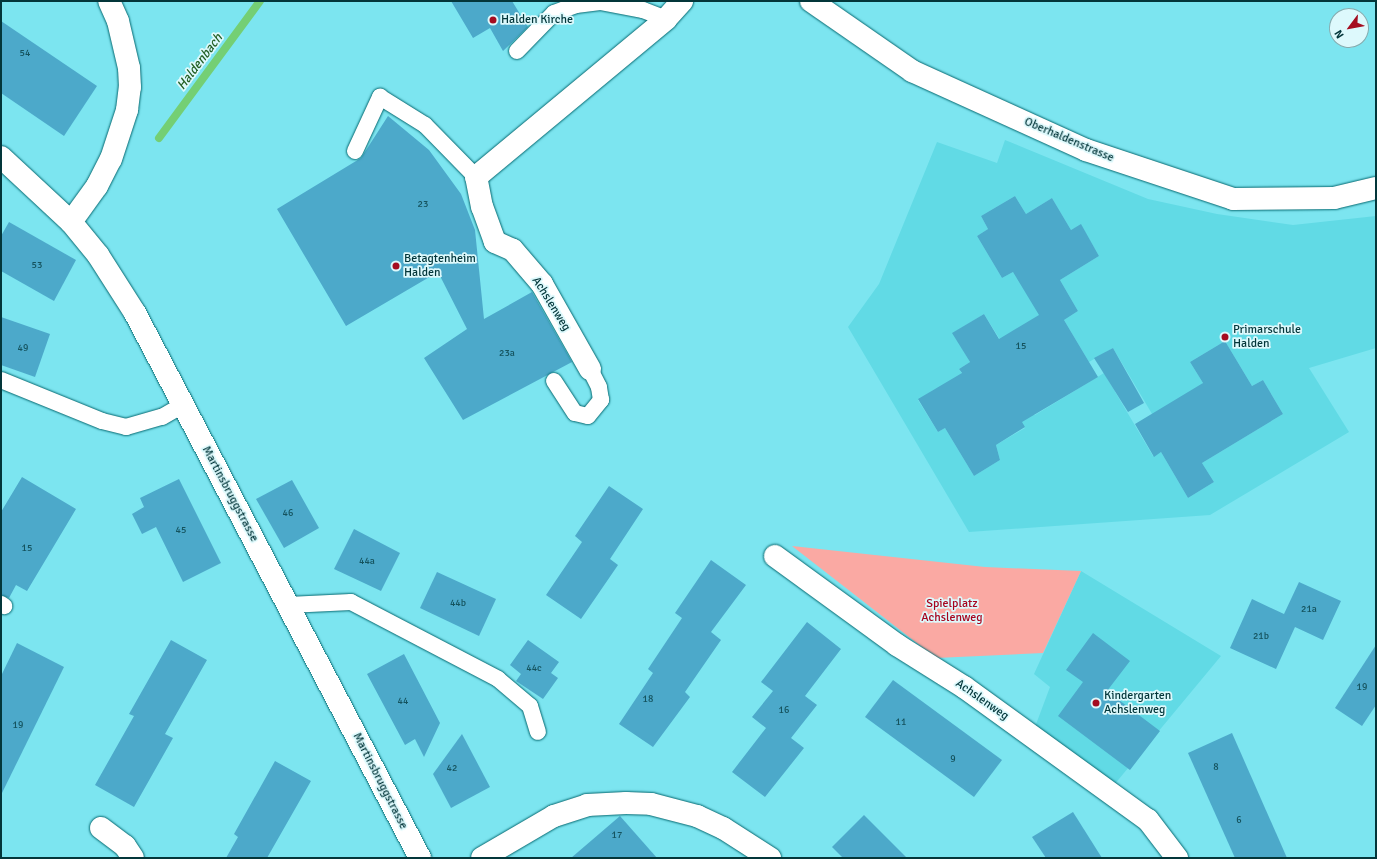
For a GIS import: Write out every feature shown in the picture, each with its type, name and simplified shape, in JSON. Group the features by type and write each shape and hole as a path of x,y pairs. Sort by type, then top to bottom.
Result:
{"street":[{"path":"71,222 97,186 112,159 127,110 130,87 129,68 118,21 109,1"},
{"path":"476,177 666,19 682,1"},
{"name":"Oberhaldenstrasse","path":"811,1 912,71 1086,150 1233,199 1334,198 1376,188"},
{"name":"Martinsbruggstrasse","path":"1,157 71,222 98,255 135,313 420,858"},
{"name":"Achslenweg","path":"476,177 482,207 494,242 513,250 542,284 590,369"},
{"name":"Achslenweg","path":"775,556 897,645 964,687 1148,820 1177,858"},
{"path":"482,858 554,816 588,805 626,803 651,804 698,816 723,828 770,858"},
{"path":"101,828 125,846 133,858"}],"lane":[{"path":"518,51 554,12 576,5 600,2 643,10 666,19"},
{"path":"355,151 380,97 424,125 476,177"},
{"name":"Achslenweg","path":"554,381 559,393 575,413 588,416 601,400 599,387 590,369"},
{"path":"1,380 102,421 126,427 162,417 183,405"},
{"path":"288,605 351,602 498,679 530,706 538,732"}],"shaded area":[{"name":"Primarschule Halden","path":"1005,140 1148,199 1217,214 1293,225 1376,216 1376,348 1309,368 1349,432 1210,515 969,532 848,327 879,284 937,142 997,163","holes":["1015,196 1026,214 1052,198 1071,230 1081,225 1099,256 1060,280 1078,311 1064,320 1089,362 1113,348 1158,424 1203,383 1190,362 1225,341 1252,386 1263,380 1283,414 1202,463 1214,482 1188,498 1161,452 1153,456 1104,373 1035,415 1014,410 1025,428 996,445 1000,460 974,476 945,428 938,432 918,400 935,389 967,382 959,369 970,362 953,333 984,314 1004,346 1055,306 1013,272 1002,278 977,236 988,229 981,216"]},
{"path":"1081,571 1221,656 1109,791 1032,735 1050,687 1034,674"}],"green space":[{"name":"Spielplatz Achslenweg","path":"792,546 985,567 1081,571 1043,653 936,658"}],"building":[{"name":"Halden Kirche","path":"451,1 512,1 528,27 503,51 490,28 473,38"},
{"path":"1,21 97,86 64,136 1,93"},
{"name":"Betagtenheim Halden","path":"388,116 429,150 461,194 475,230 484,319 532,292 572,362 463,420 424,358 467,329 438,272 346,326 277,209 361,158"},
{"path":"1015,196 1026,214 1052,198 1071,230 1081,224 1099,256 1060,280 1078,311 1064,320 1098,377 1022,422 1025,427 996,445 1000,460 974,476 945,428 938,432 918,399 962,373 959,369 970,362 952,333 984,314 999,339 1039,315 1013,272 1002,278 977,236 988,229 981,216"},
{"path":"9,222 76,260 54,301 1,271 1,236"},
{"path":"1,317 50,334 35,377 1,365"},
{"path":"1225,341 1252,386 1263,380 1283,414 1202,463 1214,482 1188,498 1161,452 1154,457 1135,424 1203,383 1190,362"},
{"path":"1113,348 1144,403 1128,412 1094,358"},
{"path":"22,477 76,509 27,591 16,585 9,598 1,595 1,512"},
{"path":"179,479 221,563 183,582 156,527 142,534 132,514 144,507 140,498"},
{"path":"292,480 319,528 284,548 256,499"},
{"path":"609,486 643,509 610,559 618,565 581,619 546,595 582,542 575,536"},
{"path":"354,529 400,553 381,591 334,569"},
{"path":"711,560 746,585 711,632 721,640 685,692 690,697 653,747 619,724 653,673 648,669 682,618 675,613"},
{"path":"437,572 496,599 479,636 420,608"},
{"path":"1299,582 1341,601 1323,640 1295,627 1276,669 1230,648 1252,599 1284,614"},
{"path":"807,622 841,649 805,696 817,705 791,738 804,748 765,797 732,772 766,728 752,717 773,691 761,682"},
{"name":"Kindergarten Achslenweg","path":"1093,633 1130,661 1107,691 1160,731 1130,770 1058,716 1083,682 1066,670"},
{"path":"171,640 207,660 165,734 173,738 134,807 95,785 134,716 129,714"},
{"path":"528,640 559,662 551,673 558,678 543,699 516,681 521,674 510,665"},
{"path":"17,643 64,667 1,795 1,676"},
{"path":"1376,645 1376,705 1362,726 1335,708"},
{"path":"404,654 440,723 424,757 415,739 405,745 367,674"},
{"path":"893,680 1002,760 974,797 865,717"},
{"path":"1232,733 1287,858 1235,858 1188,753"},
{"path":"462,734 490,787 451,808 433,774"},
{"path":"275,761 311,781 267,858 226,858 238,837 234,834"},
{"path":"1073,812 1102,858 1046,858 1032,837"},
{"path":"864,815 907,858 843,858 832,847"},
{"path":"620,816 657,858 571,858"}],"waterway":[{"name":"Haldenbach","path":"159,138 260,1"}],"place":[{"name":"Halden Kirche","path":"493,20"},
{"name":"Betagtenheim Halden","path":"396,266"},
{"name":"Primarschule Halden","path":"1225,337"},
{"name":"Kindergarten Achslenweg","path":"1096,703"}]}
